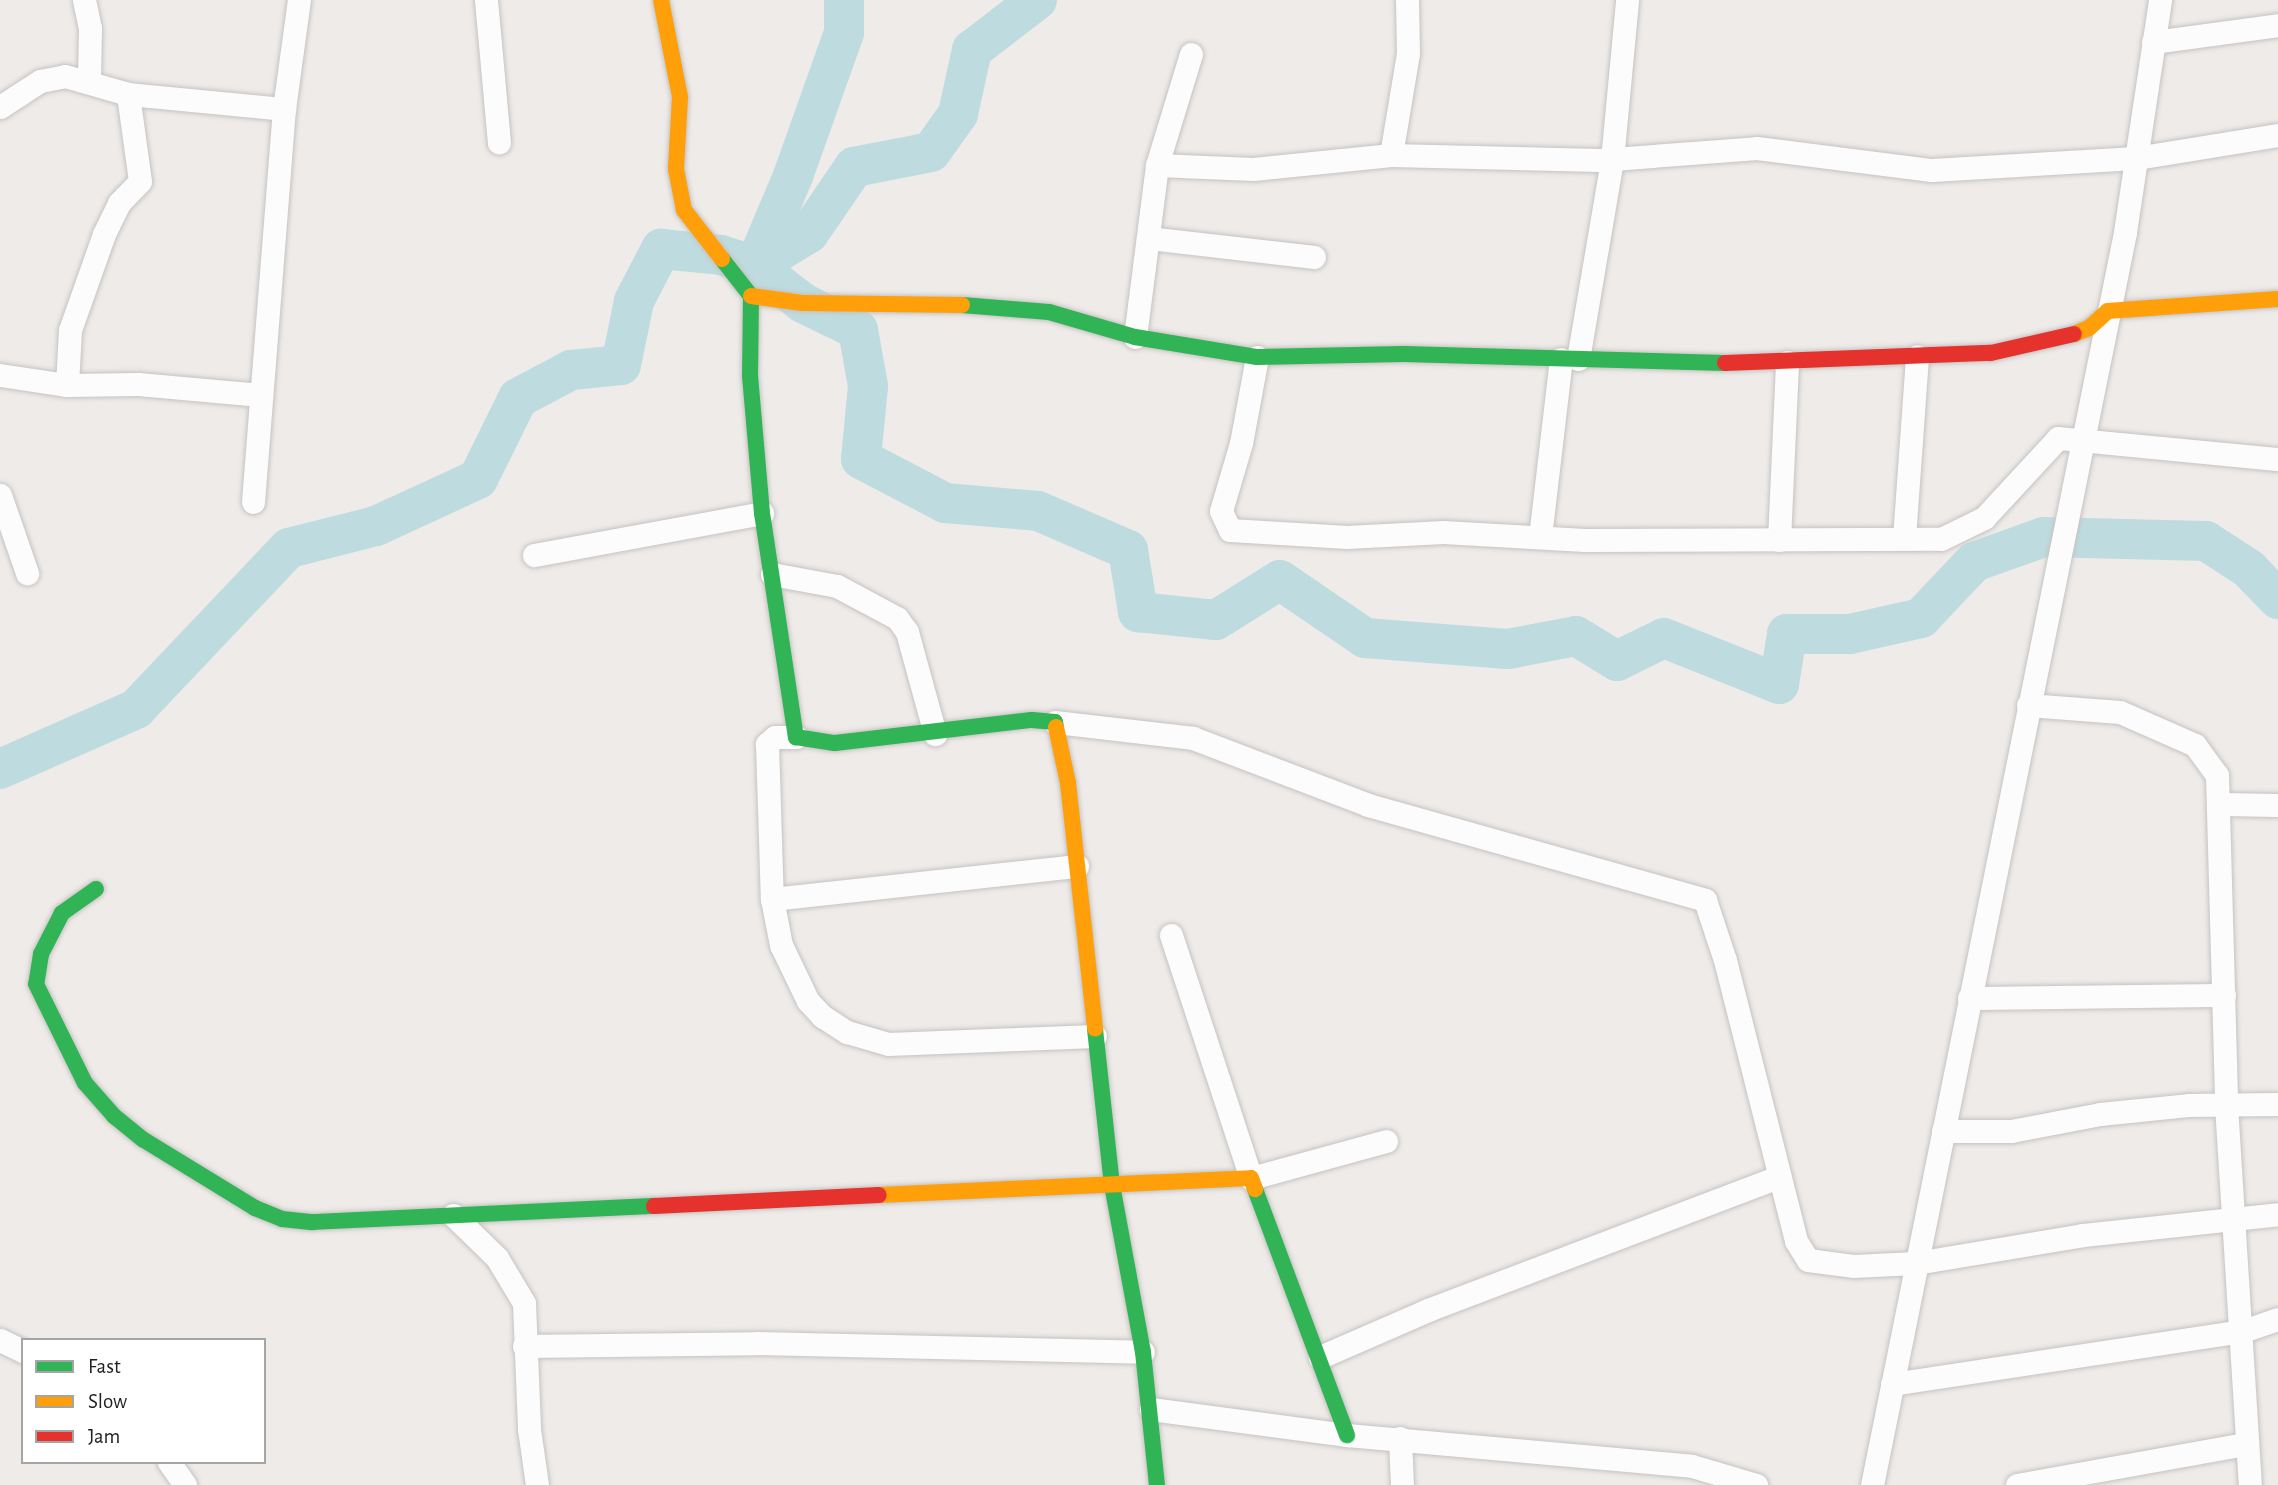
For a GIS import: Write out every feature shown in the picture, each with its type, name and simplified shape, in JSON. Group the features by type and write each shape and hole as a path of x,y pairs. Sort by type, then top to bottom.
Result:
{"street":[{"path":"84,0 90,28 89,80"},
{"path":"253,502 284,109 299,0"},
{"path":"486,0 499,142"},
{"path":"660,0 680,97 676,169 684,210 751,296 750,376 762,513 796,737"},
{"path":"1391,155 1408,53 1407,0"},
{"path":"1539,537 1570,359 1612,160 1627,0"},
{"path":"1872,1485 2108,311 2136,158 2160,0"},
{"path":"2152,42 2278,25"},
{"path":"1135,337 1157,165 1191,54"},
{"path":"0,107 40,81 65,76 89,80 128,94 284,109"},
{"path":"67,385 71,330 104,234 119,203 139,180 128,94"},
{"path":"1157,165 1252,169 1391,155 1612,160 1756,148 1932,170 2136,158 2278,135"},
{"path":"1148,238 1314,257"},
{"path":"751,296 803,303 960,305 1049,312 1135,337 1257,357 1404,354 1787,362 1991,353 2061,339 2089,328 2108,311 2278,299"},
{"path":"1905,538 1917,356"},
{"path":"1257,357 1241,443 1221,511 1230,530 1347,537 1443,532 1539,537 1941,539 1966,531 1984,518 2058,438 2278,459"},
{"path":"1779,540 1787,362"},
{"path":"0,375 67,385 138,384 261,395"},
{"path":"0,495 27,573"},
{"path":"534,555 762,513"},
{"path":"772,574 837,586 897,618 907,632 935,734"},
{"path":"2028,705 2120,712 2195,746 2217,775 2220,804 2226,1105 2243,1331 2245,1444 2250,1485"},
{"path":"1095,1036 888,1044 847,1032 822,1016 796,979 780,945 772,899 767,744 775,737 835,743 935,734 1032,720 1193,737 1368,805 1699,896 1710,908 1796,1241 1808,1260 1853,1266 1916,1263 2083,1236 2278,1214"},
{"path":"1055,722 1063,750 1112,1185 1143,1352 1157,1485"},
{"path":"2220,804 2278,805"},
{"path":"772,899 1077,866"},
{"path":"96,889 62,913 41,954 36,984 85,1083 114,1116 244,1201 282,1219 313,1222 1251,1178 1386,1141"},
{"path":"1171,935 1251,1178 1347,1435"},
{"path":"1969,998 2224,995"},
{"path":"1943,1131 2011,1131 2099,1114 2278,1104"},
{"path":"1320,1357 1428,1310 1779,1177"},
{"path":"453,1215 498,1258 515,1282 524,1303 524,1346 537,1485"},
{"path":"1892,1384 2243,1331 2278,1319"},
{"path":"0,1340 21,1350"},
{"path":"524,1346 809,1343 1143,1352"},
{"path":"1151,1409 1347,1435 1400,1438 1580,1460 1692,1466 1756,1485"},
{"path":"1400,1438 1402,1485"},
{"path":"2017,1485 2245,1444"},
{"path":"170,1464 185,1485"}],"waterway":[{"path":"755,266 793,176 844,33 844,0"},
{"path":"755,266 809,233 854,167 931,152 958,114 972,50 1037,0"},
{"path":"0,769 136,709 289,548 376,526 478,479 518,398 571,370 621,365 634,301 661,249 721,255 755,266 803,303 858,330 868,386 861,459 945,503 1038,511 1128,550 1138,612 1216,620 1280,580 1365,638 1508,649 1576,636 1617,661 1664,638 1779,684 1787,634 1850,634 1921,618 1974,562 2044,537 2206,541 2249,569 2278,599"}],"traffic: fast":[{"path":"722,259 751,296 750,376 762,513 796,737 835,743 1032,720 1055,722 1056,727"},
{"path":"962,305 1049,312 1135,337 1257,357 1404,354 1725,363"},
{"path":"96,889 62,913 41,954 36,984 85,1083 114,1116 144,1140 255,1208 282,1219 313,1222 654,1206"},
{"path":"1095,1029 1112,1185 1143,1352 1157,1485"},
{"path":"1255,1189 1347,1435"}],"traffic: slow":[{"path":"661,0 680,97 676,169 684,210 722,259"},
{"path":"751,296 803,303 962,305"},
{"path":"2074,334 2089,328 2108,311 2278,299"},
{"path":"1056,727 1068,783 1095,1029"},
{"path":"879,1195 1251,1178 1255,1189"}],"traffic: jam":[{"path":"1725,363 1991,353 2074,334"},
{"path":"654,1206 879,1195"}]}
